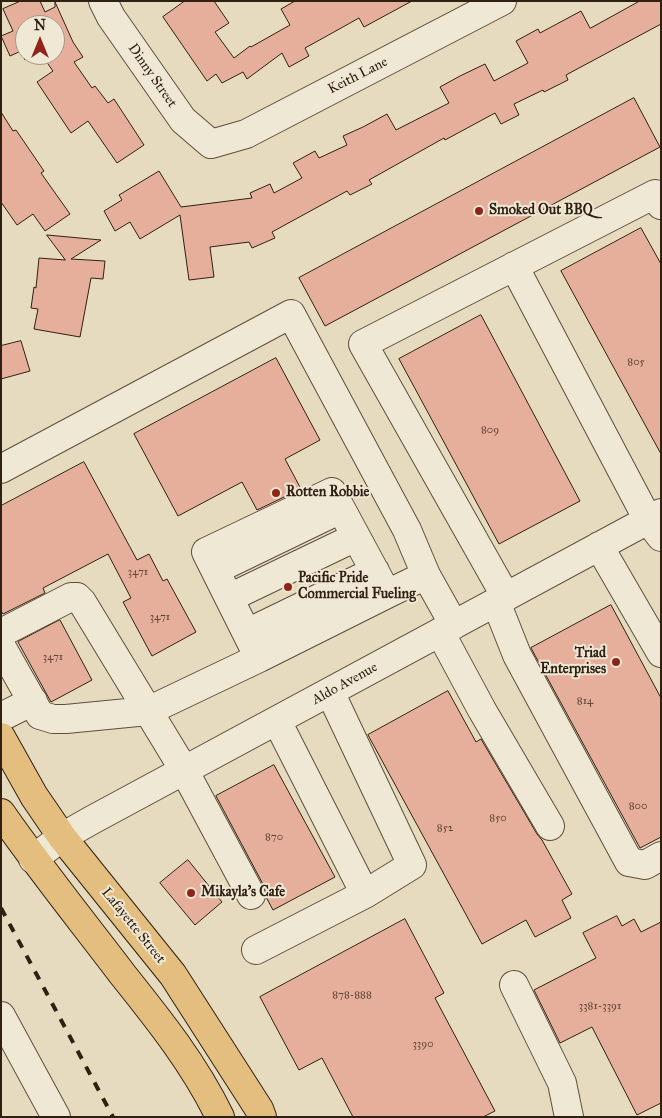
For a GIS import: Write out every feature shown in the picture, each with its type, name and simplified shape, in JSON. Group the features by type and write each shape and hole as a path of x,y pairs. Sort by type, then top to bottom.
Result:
{"main road":[{"name":"Lafayette Street","path":"1,737 34,796 62,837 173,975 259,1109 262,1117"},
{"path":"1,813 33,859 184,1055 208,1093 220,1117"}],"street":[{"name":"Dinny Street","path":"103,1 111,17 183,120 211,144"},
{"name":"Keith Lane","path":"211,144 246,134 502,1"},
{"path":"661,205 655,194 363,344 501,599 517,655 630,862 645,865 661,856"},
{"path":"514,266 656,523"},
{"path":"1,469 291,314 407,530 482,710 550,826"},
{"path":"259,658 206,552 332,492 381,582"},
{"name":"Aldo Avenue","path":"33,859 62,837 599,546 656,523"},
{"path":"229,598 356,537"},
{"path":"599,546 661,653"},
{"path":"247,633 381,582 426,575"},
{"path":"1,646 40,715 53,719 148,711 259,658 381,582"},
{"path":"1,633 71,597 77,597 82,602 184,770 252,895"},
{"path":"256,950 365,894 412,865 330,692"},
{"path":"1,717 33,701"},
{"path":"277,721 365,894"},
{"path":"514,985 562,1083 569,1117"},
{"path":"1,1016 9,1050 56,1117"}],"building":[{"path":"21,1 40,1 45,12 55,7 55,2 61,15 15,15 15,54 10,56 1,36 13,31 3,9"},
{"path":"185,1 214,1 229,23 215,32 234,58 250,46 290,25 281,9 295,1 412,1 364,27 359,18 305,48 309,56 289,67 282,53 247,79 243,72 222,83 216,74 207,81 163,17"},
{"path":"640,1 661,1 661,24 566,75 568,80 514,104 519,115 501,124 495,113 445,140 444,138 369,180 372,184 350,195 347,191 272,232 275,238 252,248 249,242 210,247 214,277 189,280 180,215 140,239 130,222 115,231 104,211 122,200 119,195 159,171 181,207 252,198 250,193 270,184 274,193 302,178 293,163 315,151 319,158 347,145 343,136 387,114 396,130 449,103 440,87 460,76 485,64 494,81 528,63 516,41 538,29 540,33 581,11 590,28"},
{"path":"65,24 73,42 83,57 74,62 92,88 95,86 108,103 114,99 144,145 117,163 88,121 71,133 37,82 53,71 49,65 65,65"},
{"path":"634,98 660,147 325,326 299,278"},
{"path":"1,112 13,131 16,130 44,171 41,173 70,214 45,231 33,214 17,225 1,202"},
{"path":"641,228 661,264 661,454 561,271"},
{"path":"47,235 101,240 71,259 105,261 103,279 91,278 80,337 34,329 38,309 31,308 34,287 36,288 39,258 65,260"},
{"path":"481,315 580,501 499,544 399,359"},
{"path":"21,341 30,371 1,379 1,346"},
{"path":"276,358 320,440 285,459 301,489 257,510 242,482 178,516 134,434"},
{"path":"84,462 137,560 149,554 163,581 167,579 196,632 152,656 123,602 131,598 108,554 43,588 45,593 3,614 1,611 1,506"},
{"path":"611,605 661,698 661,837 640,848 531,648"},
{"path":"60,620 92,680 51,702 18,642"},
{"path":"448,691 476,742 481,739 572,894 562,900 571,918 535,937 526,920 482,944 368,735"},
{"path":"274,765 335,877 273,910 266,897 265,888 216,796"},
{"name":"Mikayla's Cafe","path":"188,860 222,902 195,925 160,883"},
{"path":"617,916 622,926 634,919 641,932 661,922 661,1103 637,1115 592,1027 560,1043 534,990 596,958 583,933"},
{"path":"405,919 444,993 435,998 495,1111 483,1117 353,1117 322,1058 299,1070 260,997"}],"railway":[{"path":"1,908 113,1117"}],"place":[{"name":"Smoked Out BBQ","path":"479,211"},
{"name":"Rotten Robbie","path":"276,493"},
{"name":"Pacific Pride Commercial Fueling","path":"288,587"},
{"name":"Triad Enterprises","path":"616,662"},
{"name":"Mikayla's Cafe","path":"191,893"}]}
